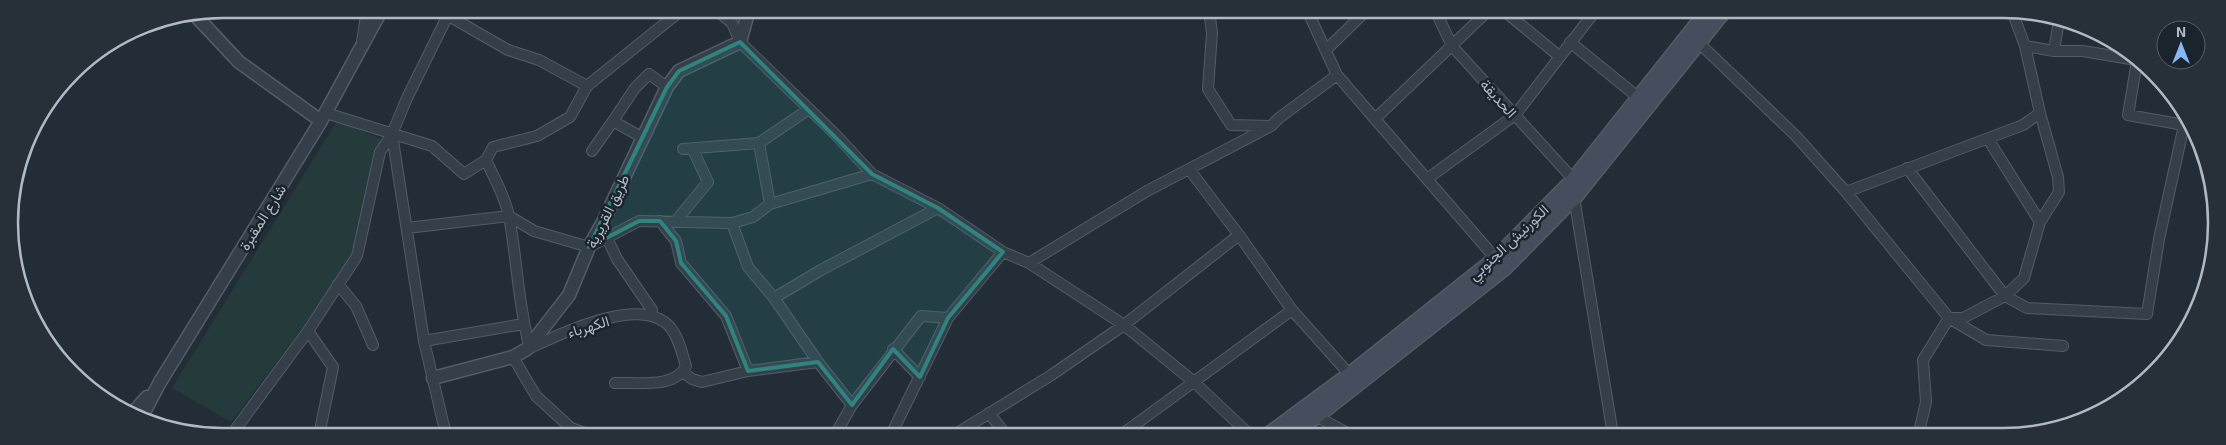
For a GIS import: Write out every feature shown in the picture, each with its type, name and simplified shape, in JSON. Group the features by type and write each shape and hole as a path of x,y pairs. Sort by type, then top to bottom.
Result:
{"main road":[{"name":"الكورنيش الجنوبي","path":"1278,428 1350,374 1496,258 1574,180 1703,18"},
{"name":"الكورنيش الجنوبي","path":"1298,428 1504,268 1574,197 1718,18"}],"street":[{"path":"360,51 366,18"},
{"name":"شارع المقبرة","path":"160,382 323,117 377,18"},
{"path":"236,428 308,331 357,256 380,152 392,134 411,90 447,18"},
{"path":"459,18 508,50 539,60 587,86"},
{"path":"199,19 239,62 323,117 432,146 464,174 486,160 493,148 537,136 570,117 587,86 672,18"},
{"path":"726,18 732,23 740,42 872,174 938,208 1002,252 1029,263 1124,325 1194,382 1243,428"},
{"path":"740,42 747,18"},
{"path":"1210,18 1212,33 1208,89 1231,125 1271,126"},
{"path":"1312,18 1337,75 1496,258"},
{"path":"1326,50 1359,18"},
{"name":"الحديقة","path":"1439,18 1452,46 1574,180"},
{"path":"1376,118 1481,18"},
{"path":"1513,18 1559,56"},
{"path":"1427,179 1515,115 1590,18"},
{"path":"1949,318 1963,318 2005,296 2024,278 2040,222 2059,192 2058,176 2040,113 2025,46 2015,18"},
{"path":"2054,51 2058,24"},
{"name":"طريق القريرية","path":"433,378 512,357 528,347 569,295 589,247 667,87 679,71 740,42"},
{"path":"1570,42 1639,98"},
{"path":"1698,42 1796,136 1846,192 1949,318 1986,340 2063,346"},
{"path":"2025,46 2054,51 2083,51 2125,58"},
{"path":"2136,66 2128,115 2183,123"},
{"path":"592,151 635,88 649,74 667,87"},
{"path":"1029,263 1147,191 1271,126 1337,75"},
{"path":"674,222 708,182 688,148 759,143 809,109"},
{"path":"1846,192 2023,125 2040,113"},
{"path":"613,121 643,138"},
{"path":"1907,168 2005,296 2027,308 2147,314 2159,239 2185,128"},
{"path":"392,134 424,341 444,428"},
{"path":"1988,139 2040,222"},
{"path":"759,143 770,204"},
{"path":"486,160 502,194 509,216 523,324 528,347"},
{"path":"1190,170 1292,310 1350,374"},
{"path":"407,228 509,216 534,231 589,247 639,221 732,222 753,217 770,204 872,174"},
{"path":"1574,197 1612,428"},
{"path":"774,298 821,270 938,208"},
{"path":"660,221 676,240 681,263 726,316 748,371"},
{"path":"732,222 748,266 774,298 818,362 852,405"},
{"path":"965,428 1050,376 1124,325 1239,235"},
{"path":"607,238 617,259 652,310 652,316 668,326 676,336 686,366 678,377 666,381 615,383"},
{"path":"894,428 948,318 1002,252"},
{"path":"338,284 356,306 373,345"},
{"path":"1130,428 1292,310"},
{"name":"الكهرباء","path":"528,347 560,334 607,319 636,314 652,316"},
{"path":"839,428 852,405 893,349 921,316 948,318"},
{"path":"1920,428 1926,402 1923,360 1949,318"},
{"path":"424,341 523,324"},
{"path":"308,331 333,367 320,428"},
{"path":"893,349 920,377"},
{"path":"512,357 536,396 572,428"},
{"path":"683,372 692,379 702,382 748,371 818,362"},
{"path":"137,408 160,382"},
{"path":"144,412 160,382"},
{"path":"989,413 1001,428"},
{"path":"1316,416 1338,428"}],"highlighted area":[{"path":"740,42 872,174 938,208 1003,252 948,318 920,377 893,349 852,405 818,362 748,371 726,316 681,263 676,241 660,221 639,221 589,247 667,87 679,71"}],"green space":[{"path":"337,121 384,140 351,264 231,422 172,388"}]}
